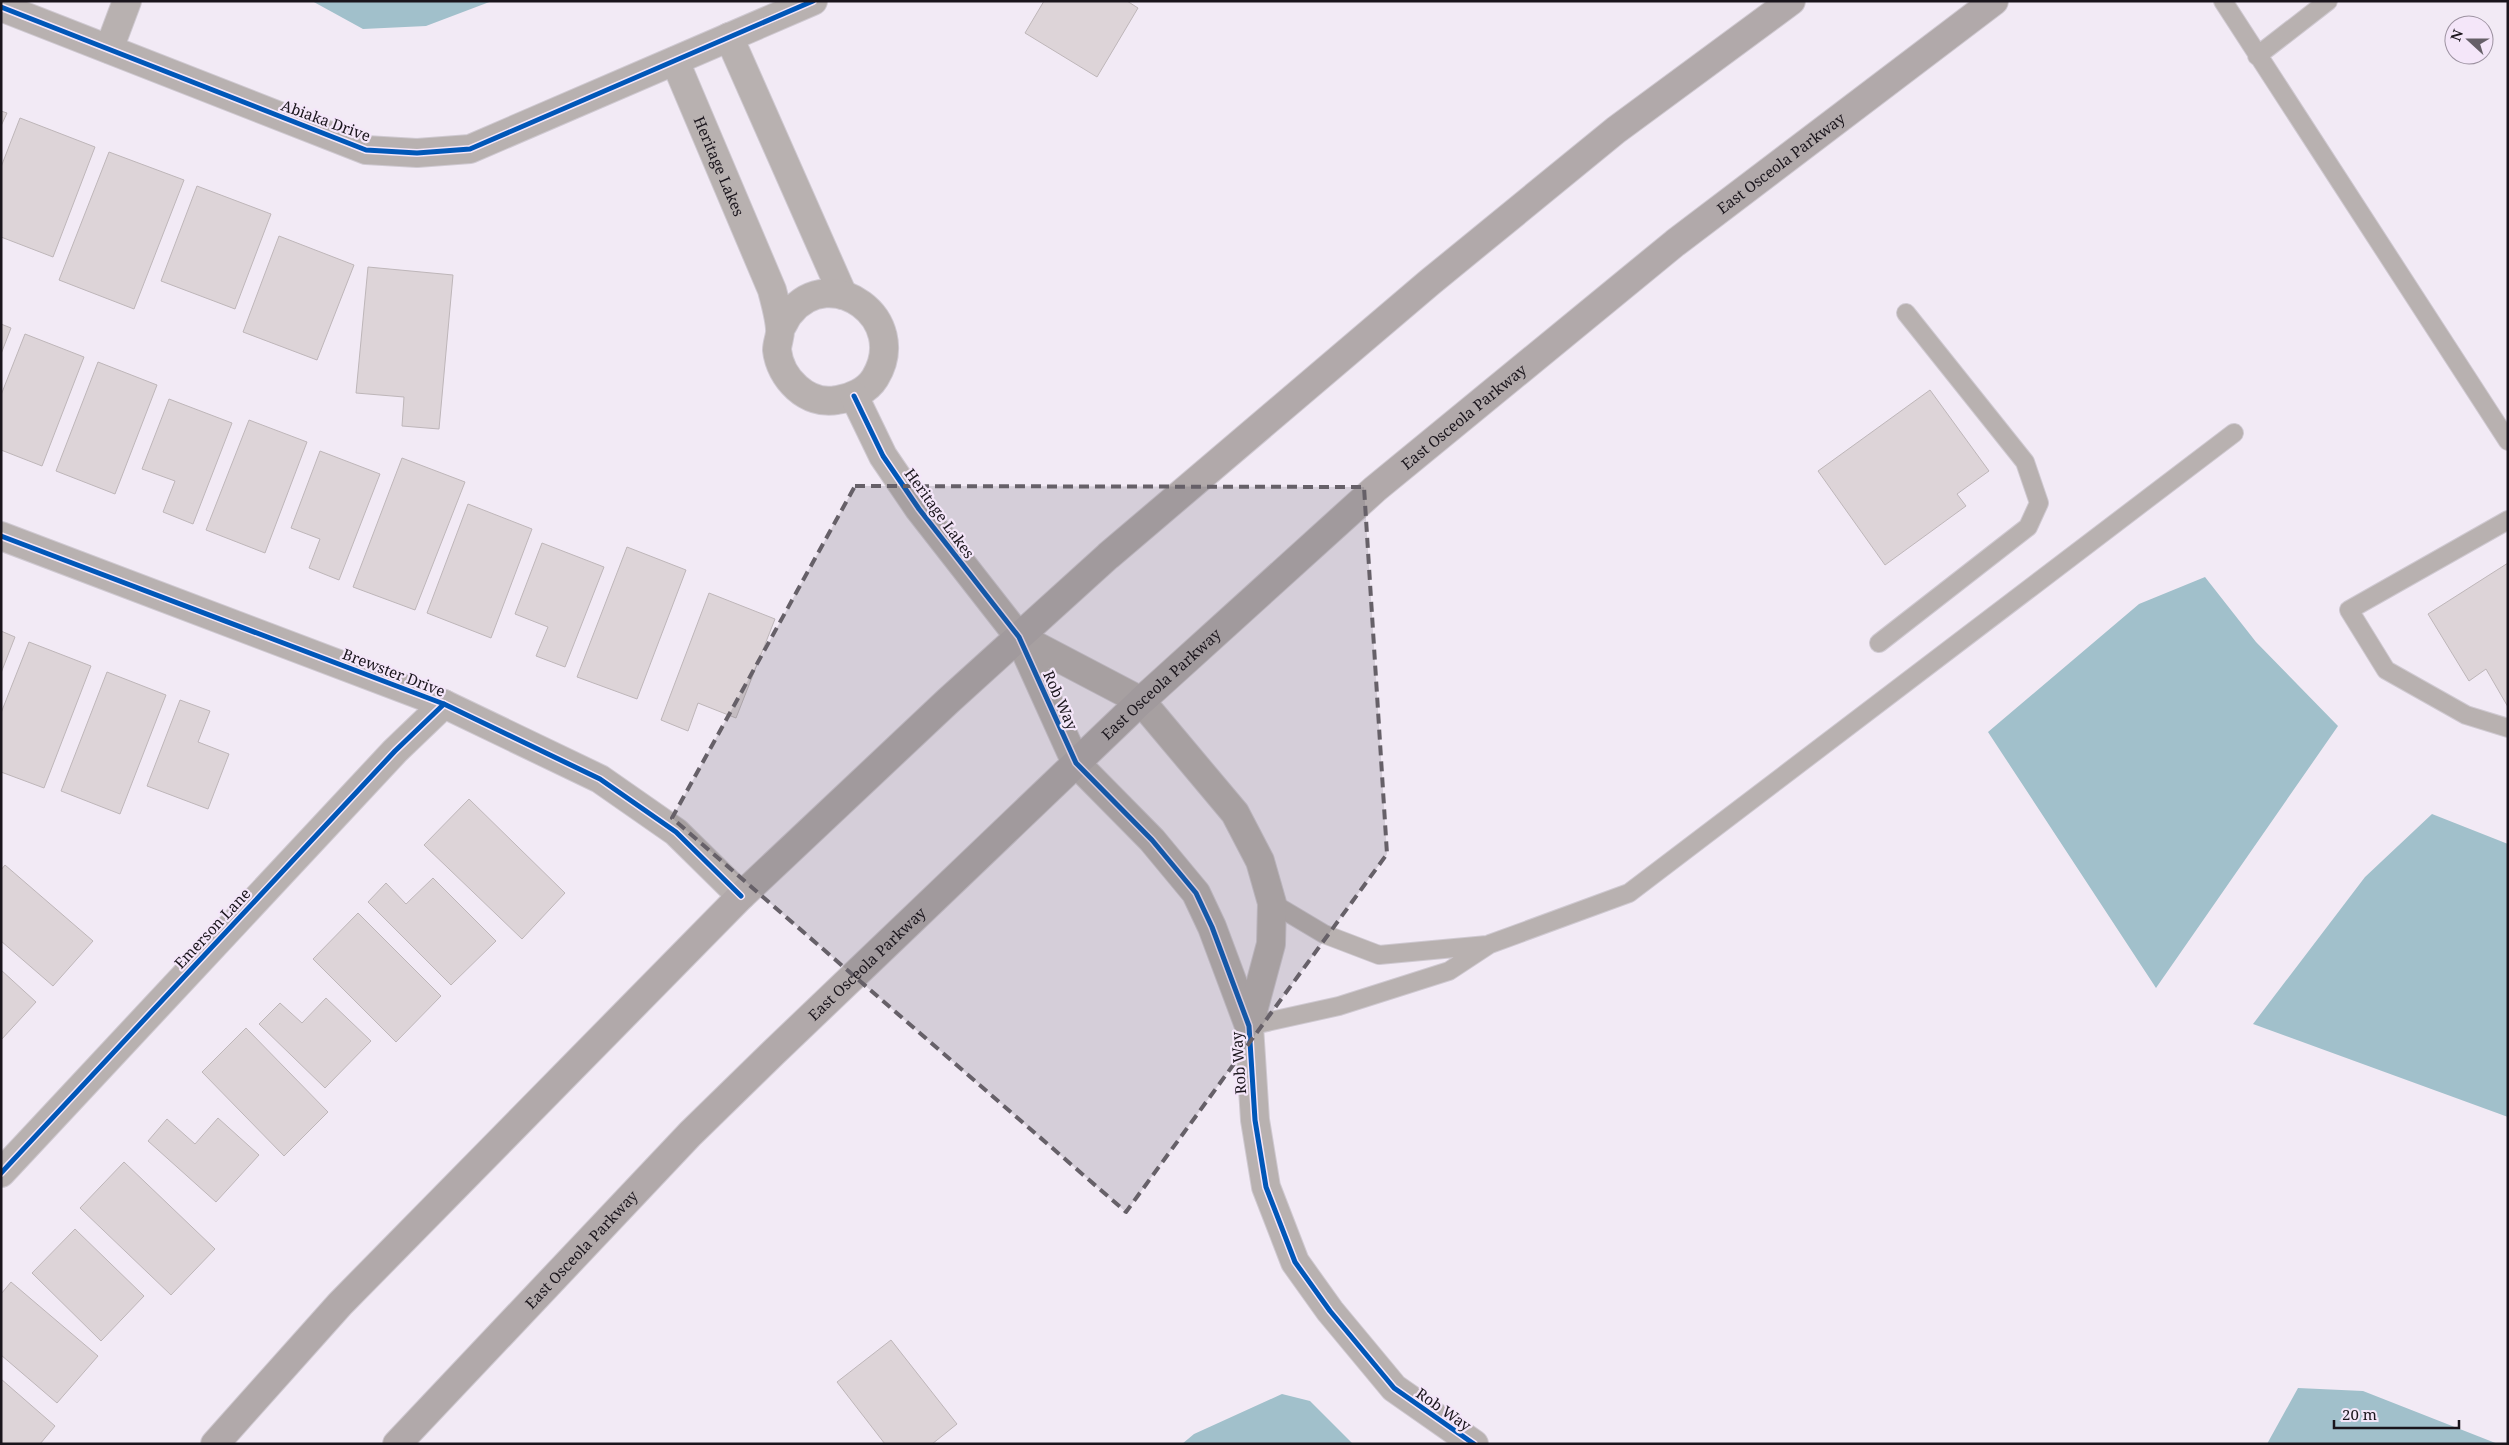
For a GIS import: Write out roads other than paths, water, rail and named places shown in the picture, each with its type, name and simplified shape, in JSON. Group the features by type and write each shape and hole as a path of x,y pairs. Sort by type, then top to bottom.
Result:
{"main road":[{"path":"216,1444 340,1304 741,896 940,707 1108,556 1445,270 1616,130 1791,1"},
{"name":"East Osceola Parkway","path":"397,1444 690,1134 1141,701 1375,489 1675,243 1994,1"}],"street":[{"path":"109,49 127,1"},
{"name":"Abiaka Drive","path":"1,7 366,150 417,153 470,149 813,1"},
{"path":"729,37 843,295"},
{"name":"Heritage Lakes","path":"675,61 772,290 780,329 777,349 782,370 794,387 812,398 834,401 854,396 874,380 884,355 882,328 867,306 843,295 824,294 806,300 791,312 780,329"},
{"name":"Heritage Lakes","path":"854,396 883,456 919,509 1019,637"},
{"name":"Brewster Drive","path":"1,536 444,704 600,779 676,832 741,896"},
{"name":"Rob Way","path":"1019,637 1141,701 1235,813 1260,861 1272,903 1271,944 1249,1026"},
{"name":"Rob Way","path":"1019,637 1076,763 1152,840 1196,893 1212,927 1249,1026 1255,1120 1266,1187 1295,1262 1330,1311 1394,1388 1474,1444"},
{"name":"Emerson Lane","path":"1,1172 395,751 444,704"}],"lane":[{"path":"2223,1 2508,441"},
{"path":"2257,56 2328,1"},
{"path":"1879,643 2028,527 2039,503 2025,462 1906,313"},
{"path":"1249,1026 1339,1006 1449,971 1490,944 1629,893 2234,433"},
{"path":"2508,520 2349,610 2386,670 2466,715 2508,728"},
{"path":"1272,903 1324,934 1379,955 1490,944"}],"water":[{"path":"312,1 492,1 426,26 363,29"},
{"path":"2205,577 2256,642 2338,726 2156,988 1988,732 2139,604"},
{"path":"2432,814 2508,844 2508,1117 2253,1024 2365,877"},
{"path":"2298,1388 2363,1391 2498,1444 2267,1444"},
{"path":"1282,1394 1310,1401 1353,1444 1182,1444 1194,1434"}]}
